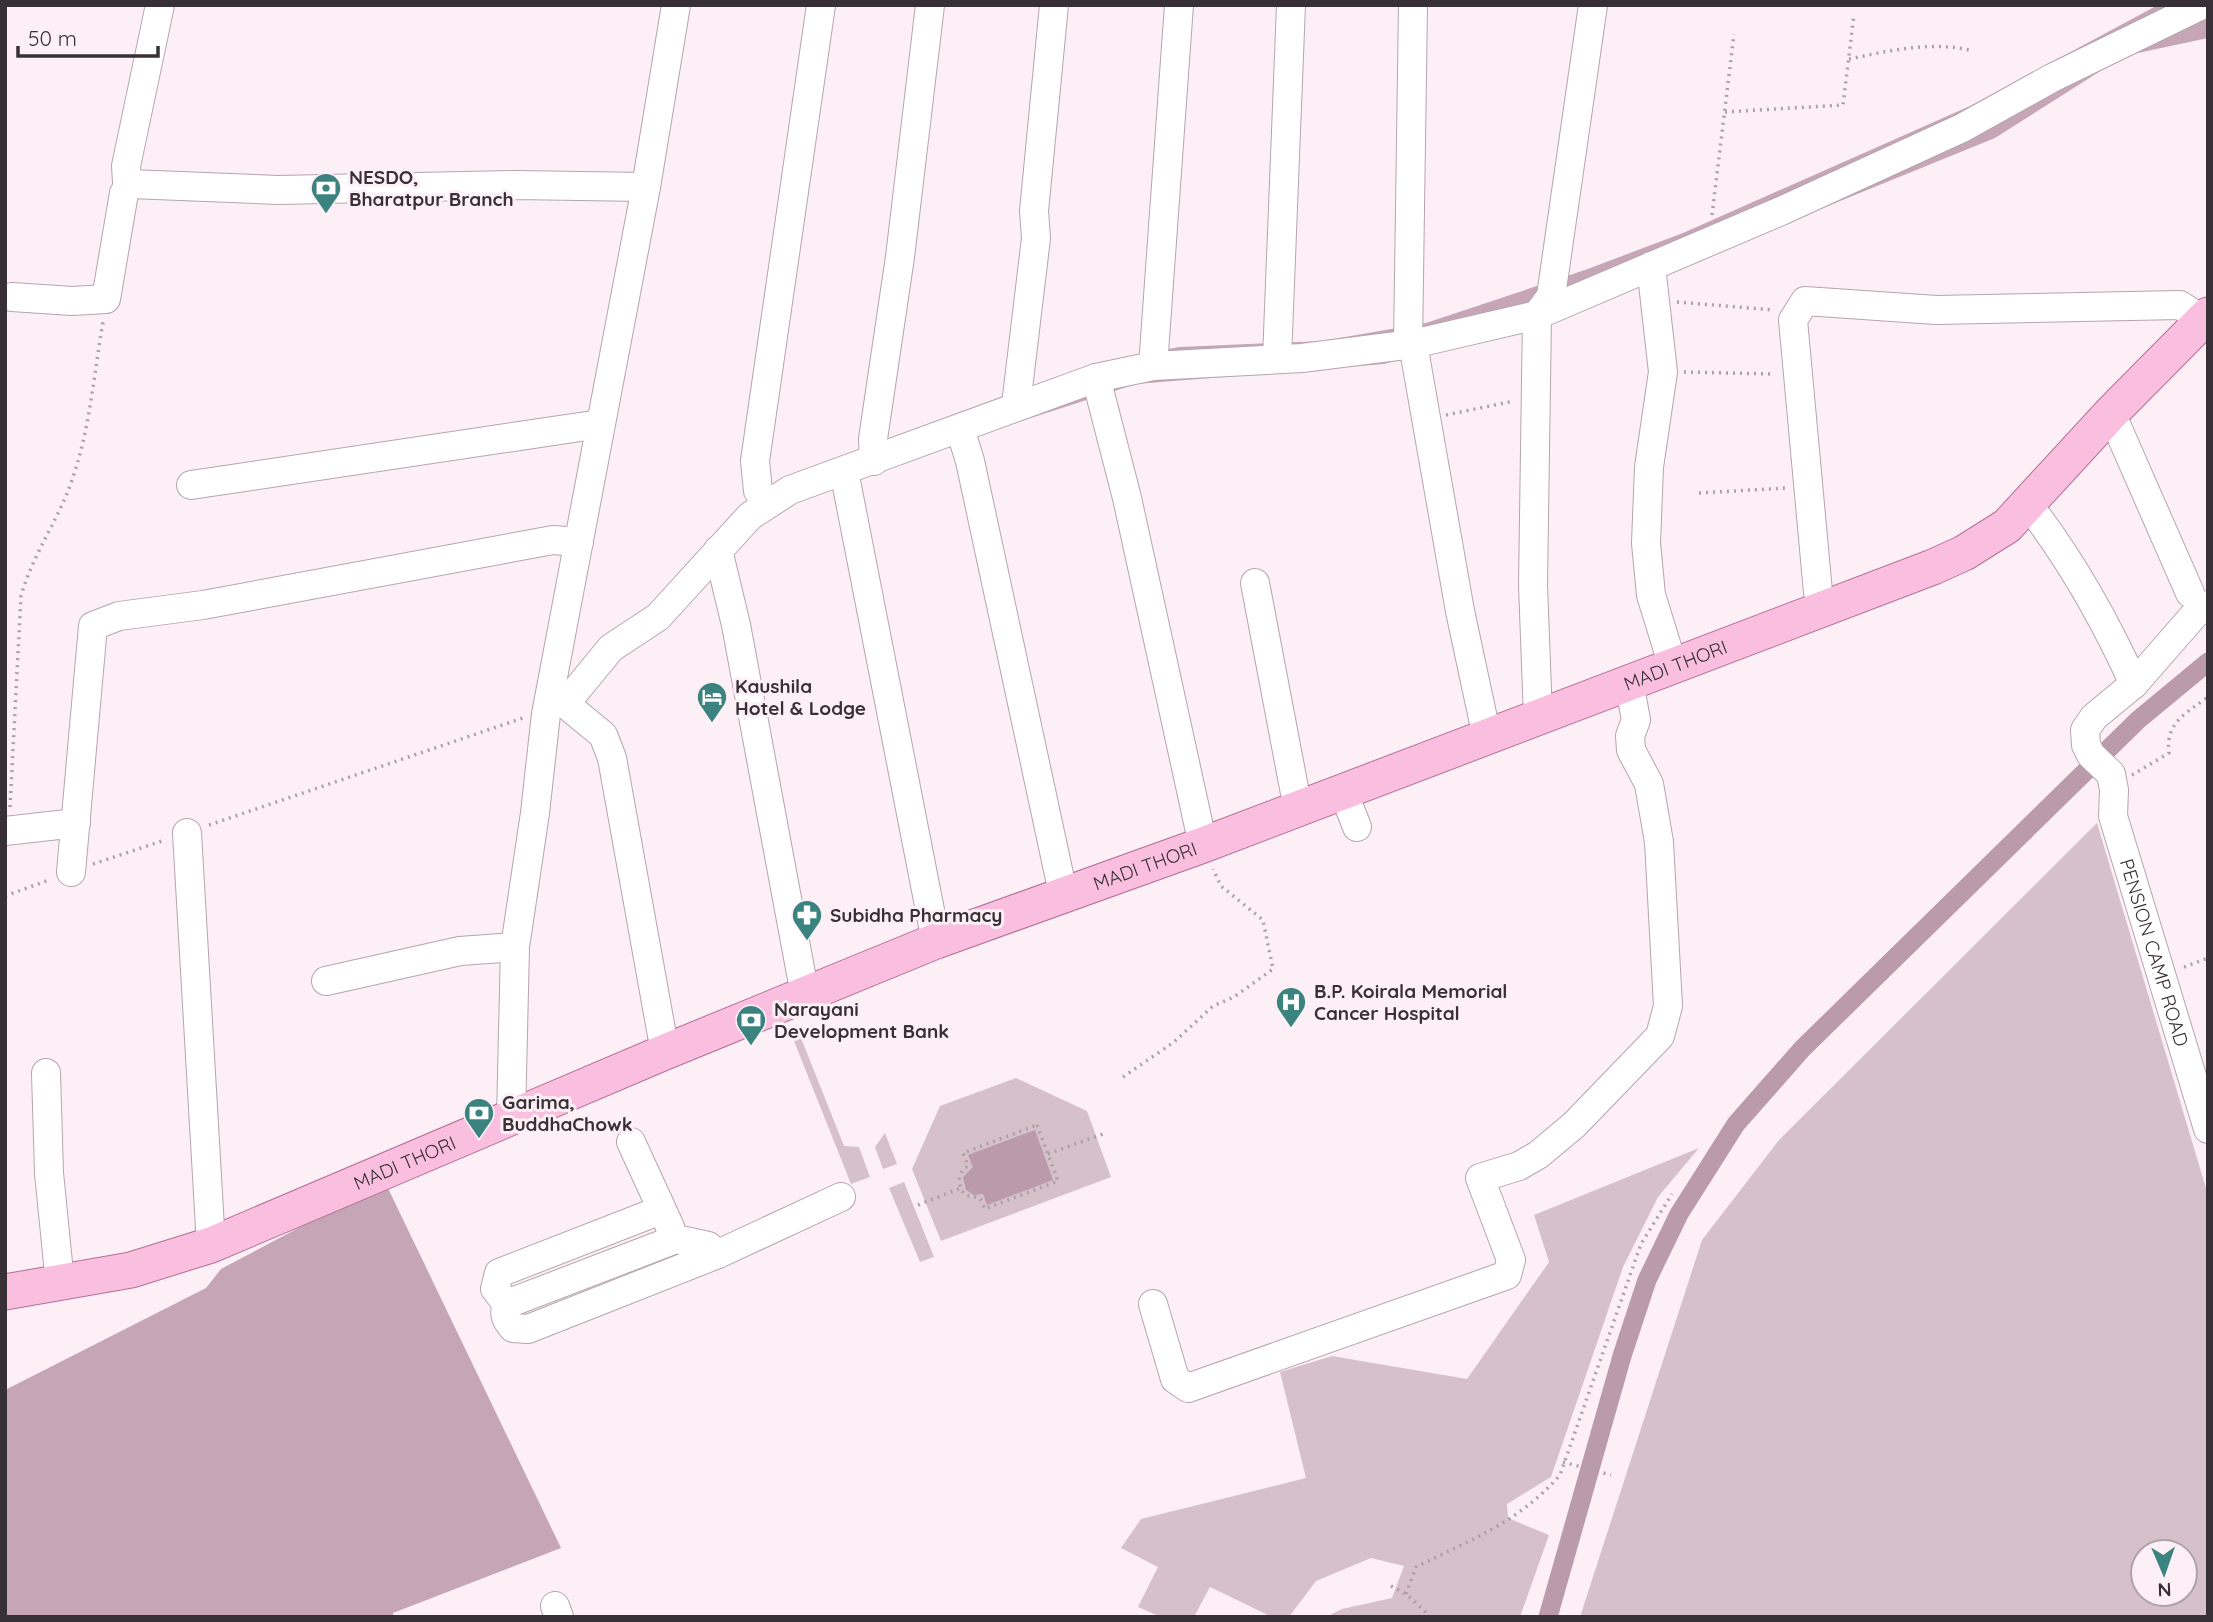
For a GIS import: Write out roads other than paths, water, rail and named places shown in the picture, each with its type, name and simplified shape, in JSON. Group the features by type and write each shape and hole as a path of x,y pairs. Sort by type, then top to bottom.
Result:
{"main road":[{"name":"MADI THORI","path":"5,1292 156,1264 211,1245 665,1052 936,941 1063,893 1203,845 1964,553 2007,526 2111,413 2206,318"}],"street":[{"path":"130,184 127,182 127,166 160,5"},
{"path":"511,1118 514,947 579,542 646,187 676,5"},
{"path":"767,503 758,491 755,461 821,5"},
{"path":"874,461 873,439 900,257 930,5"},
{"path":"1016,405 1036,238 1034,211 1054,5"},
{"path":"1153,366 1179,5"},
{"path":"1277,359 1291,5"},
{"path":"1413,5 1410,344 1427,418 1460,611 1487,737"},
{"path":"1538,717 1533,585 1537,315 1551,296 1593,5"},
{"path":"554,703 611,648 658,617 718,550 767,503 790,490 960,429 1016,405 1096,378 1153,366 1277,359 1410,344 1537,315 1962,128 2052,78 2202,5"},
{"path":"130,184 266,190 514,185 646,187"},
{"path":"12,298 72,301 106,299 124,193 130,184"},
{"path":"1651,266 1663,372 1650,467 1646,543 1651,595 1673,666"},
{"path":"1823,609 1818,592 1793,320 1805,301 1936,310 2180,305 2206,318"},
{"path":"1096,378 1127,498 1203,845"},
{"path":"2026,503 2045,526 2109,627 2134,684 2196,613 2199,599 2111,413"},
{"path":"191,485 600,424"},
{"path":"960,429 970,461 1063,893"},
{"path":"844,471 936,941"},
{"path":"71,872 93,626 119,616 203,605 553,540 579,542"},
{"path":"718,550 736,625 805,995"},
{"path":"1255,583 1298,808"},
{"path":"1153,1304 1175,1379 1188,1388 1507,1275 1511,1260 1480,1178 1520,1166 1574,1125 1660,1036 1666,1020 1668,984 1659,842 1649,784 1630,750 1630,737 1636,720 1629,682"},
{"name":"PENSION CAMP ROAD","path":"2134,684 2094,717 2085,730 2086,745 2107,784 2208,1129"},
{"path":"554,703 603,735 612,758 665,1052"},
{"path":"1343,791 1357,827"},
{"path":"7,831 76,823"},
{"path":"187,833 211,1245"},
{"path":"326,981 460,951 514,947"},
{"path":"46,1073 48,1173 60,1283"},
{"path":"631,1142 676,1239"},
{"path":"718,1254 708,1246 676,1239 507,1304 504,1311 513,1328 528,1329 718,1254 841,1197"},
{"path":"507,1304 495,1289 499,1273 661,1210"}],"waterway":[{"path":"1548,1617 1622,1356 1647,1280 1679,1214 1736,1124 1802,1049 2138,720 2208,662"}],"place":[{"name":"NESDO, Bharatpur Branch","path":"326,215"},
{"name":"Kaushila Hotel & Lodge","path":"712,724"},
{"name":"Subidha Pharmacy","path":"807,942"},
{"name":"B.P. Koirala Memorial Cancer Hospital","path":"1291,1029"},
{"name":"Narayani Development Bank","path":"751,1047"},
{"name":"Garima, BuddhaChowk","path":"479,1140"}]}
